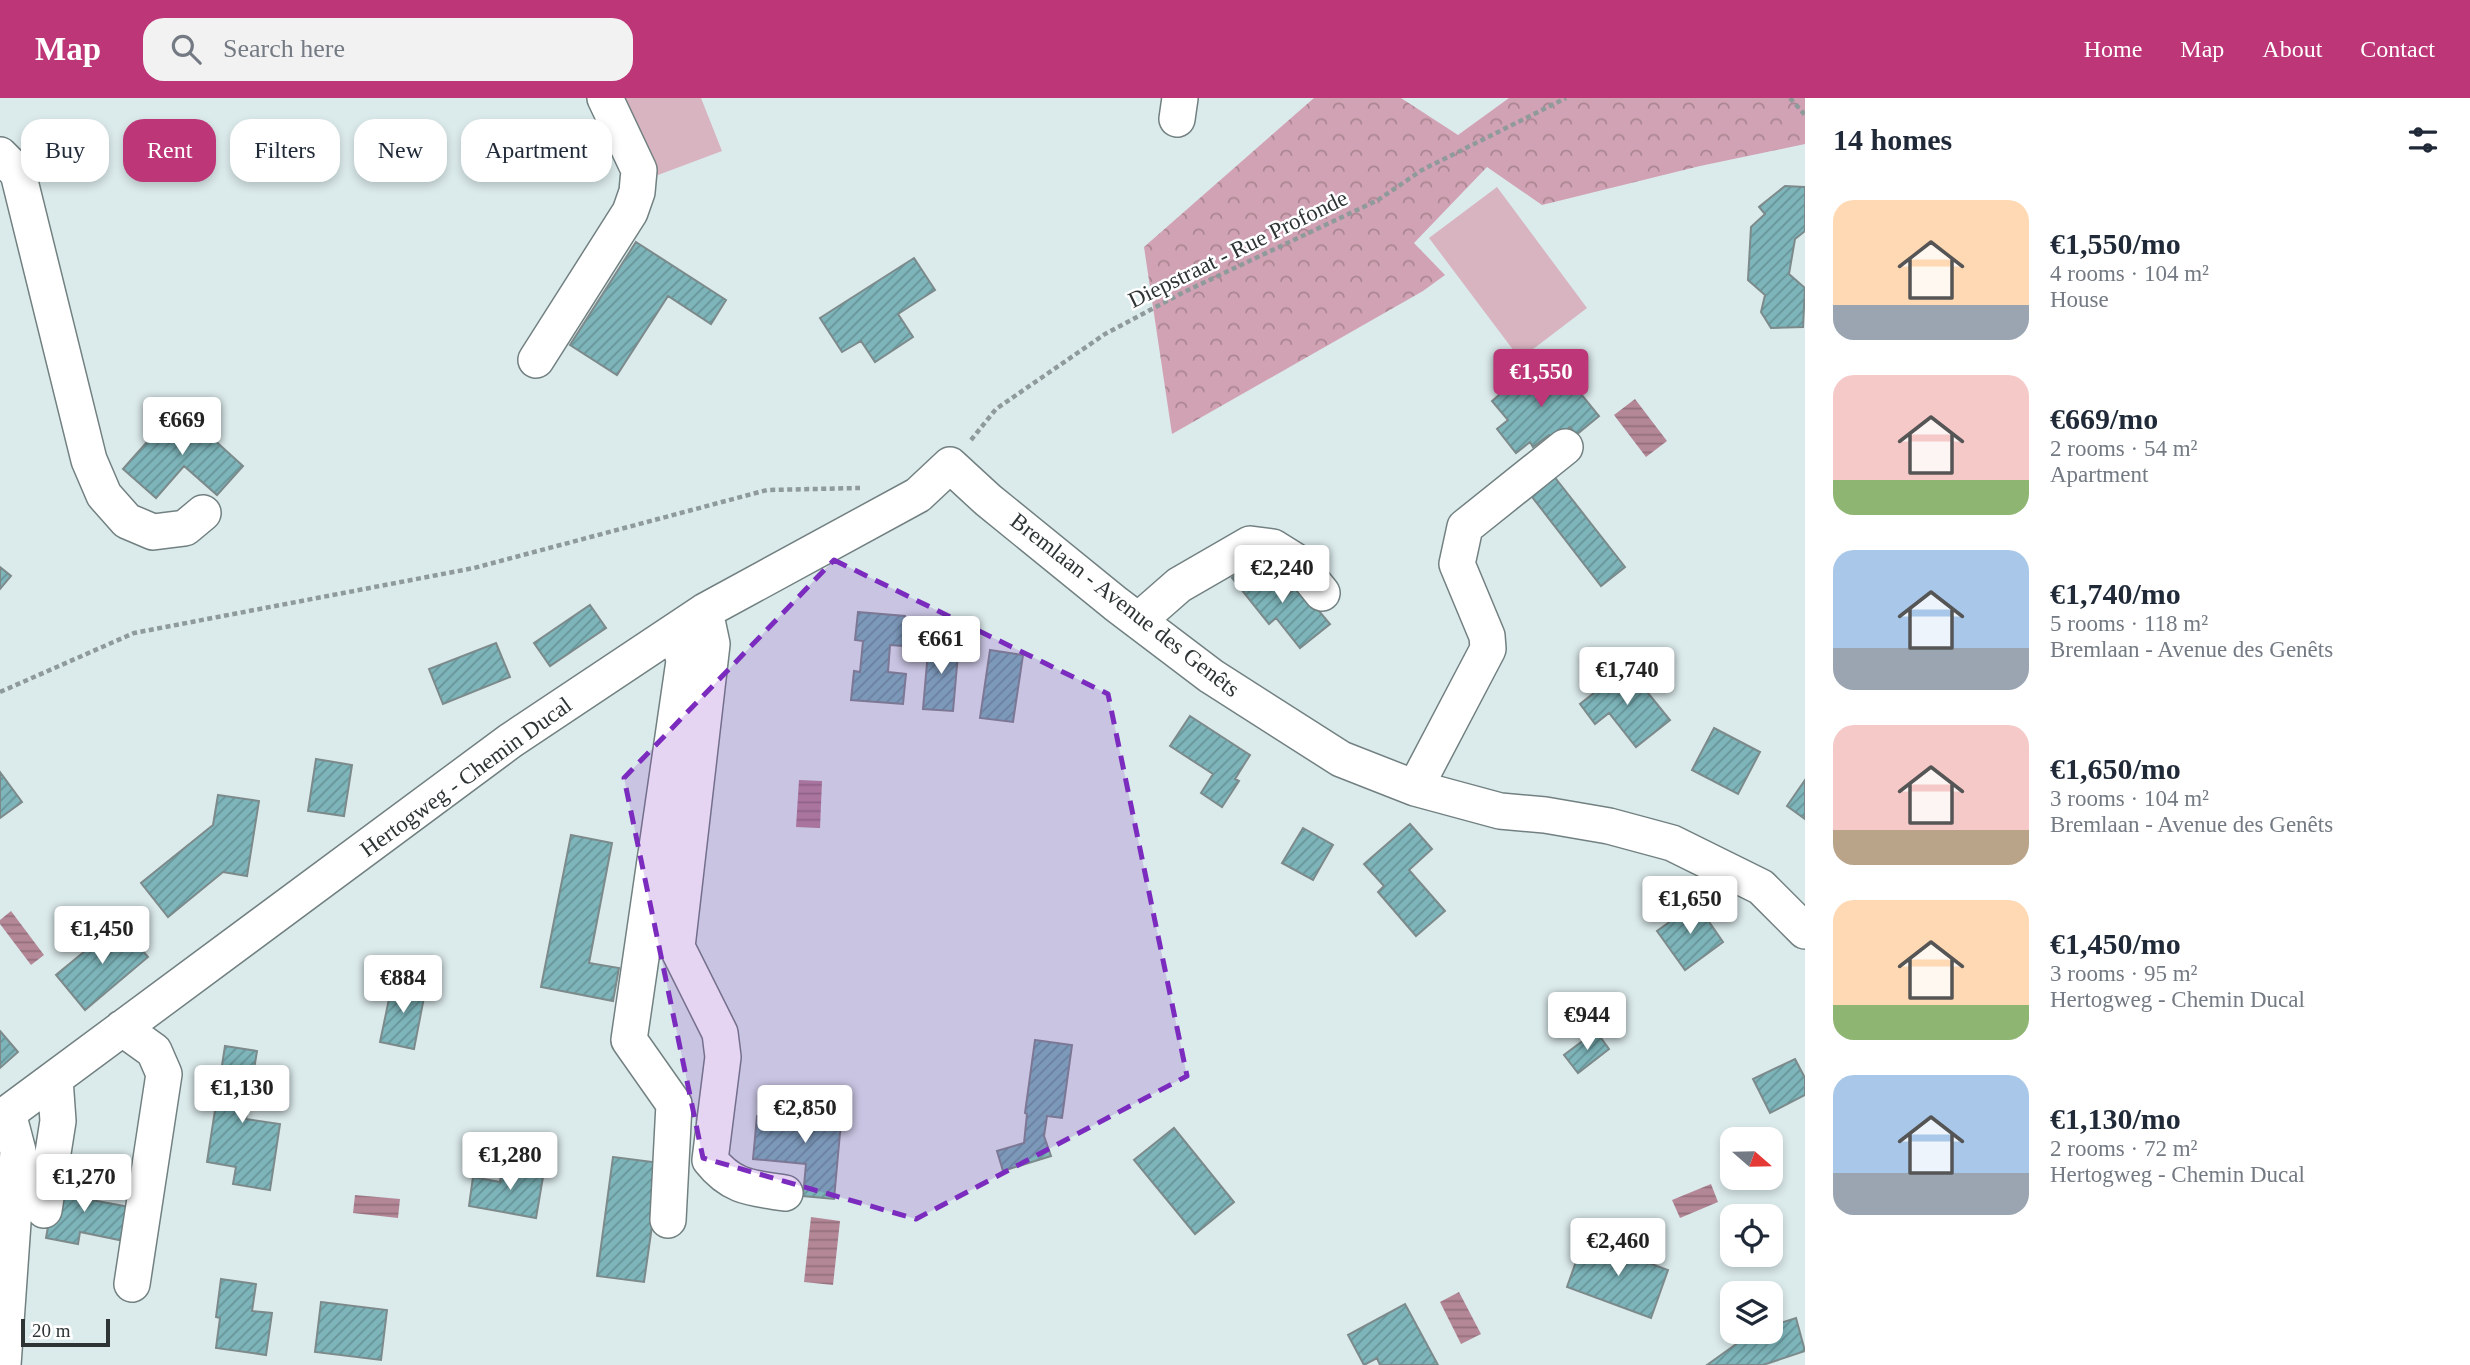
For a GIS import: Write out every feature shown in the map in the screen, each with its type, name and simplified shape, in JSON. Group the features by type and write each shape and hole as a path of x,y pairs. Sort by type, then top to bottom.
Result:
{"street":[{"path":"536,360 630,212 638,192 639,170 605,98"},
{"path":"0,155 18,173 89,460 104,495 127,521 153,532 186,528 203,513"},
{"path":"1415,788 1488,649 1487,636 1457,564 1465,527 1565,447"},
{"name":"Hertogweg - Chemin Ducal","path":"4,1116 510,741 691,620 918,495 950,465"},
{"name":"Bremlaan - Avenue des Genêts","path":"950,465 988,500 1211,676 1341,759 1415,788 1500,811 1545,815 1609,826 1672,844 1760,887 1805,930"},
{"path":"1139,620 1179,585 1250,544 1273,547 1297,562 1322,593"},
{"path":"691,620 712,644 677,947 720,1033 723,1057 710,1160 722,1174 740,1186 785,1193"},
{"path":"668,1220 674,1104 629,1040 691,620"},
{"path":"122,1028 154,1051 164,1074 132,1284"},
{"path":"44,1210 58,1121 55,1079"},
{"path":"3,1365 18,1151 4,1116"}],"path":[{"name":"Diepstraat - Rue Profonde","path":"950,465 996,409 1104,334 1184,292 1378,200 1422,170 1566,98"},
{"path":"1790,98 1805,115"},
{"path":"0,692 134,632 474,568 767,490 861,488"}],"highlighted area":[{"path":"834,560 1108,694 1187,1076 916,1219 703,1158 624,778"}],"shaded area":[{"path":"620,98 701,98 722,151 650,178"},
{"path":"1497,187 1587,308 1520,359 1429,238"},
{"path":"1635,399 1667,441 1646,457 1614,415"},
{"path":"799,780 822,781 820,828 796,827"},
{"path":"11,911 44,955 31,965 0,924 0,920"},
{"path":"1711,1184 1718,1202 1680,1218 1672,1200"},
{"path":"355,1195 400,1199 398,1218 353,1213"},
{"path":"811,1217 840,1221 833,1285 804,1282"},
{"path":"1459,1292 1481,1334 1461,1344 1440,1302"}],"green space":[{"path":"1314,98 1401,98 1458,135 1509,98 1805,98 1805,144 1700,166 1542,205 1487,167 1414,243 1445,275 1423,291 1172,434 1144,247"}],"building":[{"path":"1785,186 1805,187 1805,231 1795,239 1789,274 1805,288 1803,327 1771,328 1761,312 1765,295 1748,280 1751,227 1765,214 1759,207"},
{"path":"636,242 726,300 711,324 668,296 617,375 570,345"},
{"path":"914,258 935,290 898,314 913,337 875,362 861,341 842,352 820,318"},
{"path":"1520,366 1536,385 1559,367 1599,416 1576,435 1570,427 1554,441 1549,435 1533,447 1530,442 1516,453 1497,429 1508,420 1492,401 1508,387 1502,380"},
{"path":"178,407 243,466 217,495 184,466 156,498 123,469"},
{"path":"1553,475 1625,567 1601,586 1529,493"},
{"path":"1253,560 1284,597 1298,586 1330,624 1300,648 1276,618 1269,624 1232,578"},
{"path":"0,567 11,576 0,589"},
{"path":"590,605 606,628 550,666 534,643"},
{"path":"858,612 905,616 903,646 890,645 888,672 906,674 903,704 851,700 854,671 860,672 863,641 855,640"},
{"path":"929,640 959,643 953,711 923,709"},
{"path":"496,643 510,677 443,704 429,669"},
{"path":"990,650 1023,655 1013,722 980,718"},
{"path":"1627,667 1670,720 1636,747 1609,713 1595,724 1580,704"},
{"path":"1190,716 1250,755 1235,779 1239,781 1222,807 1201,793 1213,774 1170,746"},
{"path":"1714,728 1760,752 1738,794 1692,770"},
{"path":"316,759 352,765 344,816 308,811"},
{"path":"0,772 22,802 0,818"},
{"path":"1805,780 1805,819 1787,806"},
{"path":"218,795 259,801 247,876 223,872 168,917 141,883 213,825"},
{"path":"1410,824 1432,849 1409,870 1445,911 1416,936 1378,892 1384,886 1364,864"},
{"path":"1303,828 1333,845 1313,880 1282,863"},
{"path":"571,835 612,843 589,963 619,968 613,1001 541,987"},
{"path":"1696,903 1723,942 1685,970 1657,931"},
{"path":"119,923 148,957 85,1010 56,975"},
{"path":"393,980 426,987 414,1049 380,1042"},
{"path":"0,1031 18,1052 0,1068"},
{"path":"1596,1031 1609,1049 1578,1073 1564,1055"},
{"path":"1035,1040 1072,1045 1062,1118 1047,1116 1044,1136 1051,1156 1003,1171 997,1151 1024,1143 1025,1113"},
{"path":"225,1046 257,1051 246,1119 280,1124 270,1190 233,1184 236,1167 207,1162"},
{"path":"1795,1059 1805,1078 1805,1095 1770,1113 1753,1079"},
{"path":"817,1098 843,1100 834,1199 803,1196 806,1164 753,1159 757,1116 815,1121"},
{"path":"1174,1128 1234,1202 1195,1234 1134,1160"},
{"path":"613,1157 661,1163 644,1282 597,1276"},
{"path":"503,1164 544,1171 536,1218 469,1206 473,1177 500,1182"},
{"path":"57,1177 89,1183 86,1199 130,1207 124,1241 80,1232 78,1244 46,1238"},
{"path":"1584,1239 1668,1270 1651,1318 1567,1287"},
{"path":"221,1279 256,1284 252,1311 272,1313 266,1355 216,1348 220,1318 216,1317"},
{"path":"321,1302 387,1310 381,1360 315,1352"},
{"path":"1405,1304 1438,1365 1380,1365 1377,1358 1364,1365 1348,1335"},
{"path":"1796,1318 1805,1351 1763,1365 1707,1365 1736,1344 1783,1344 1783,1322"}]}
